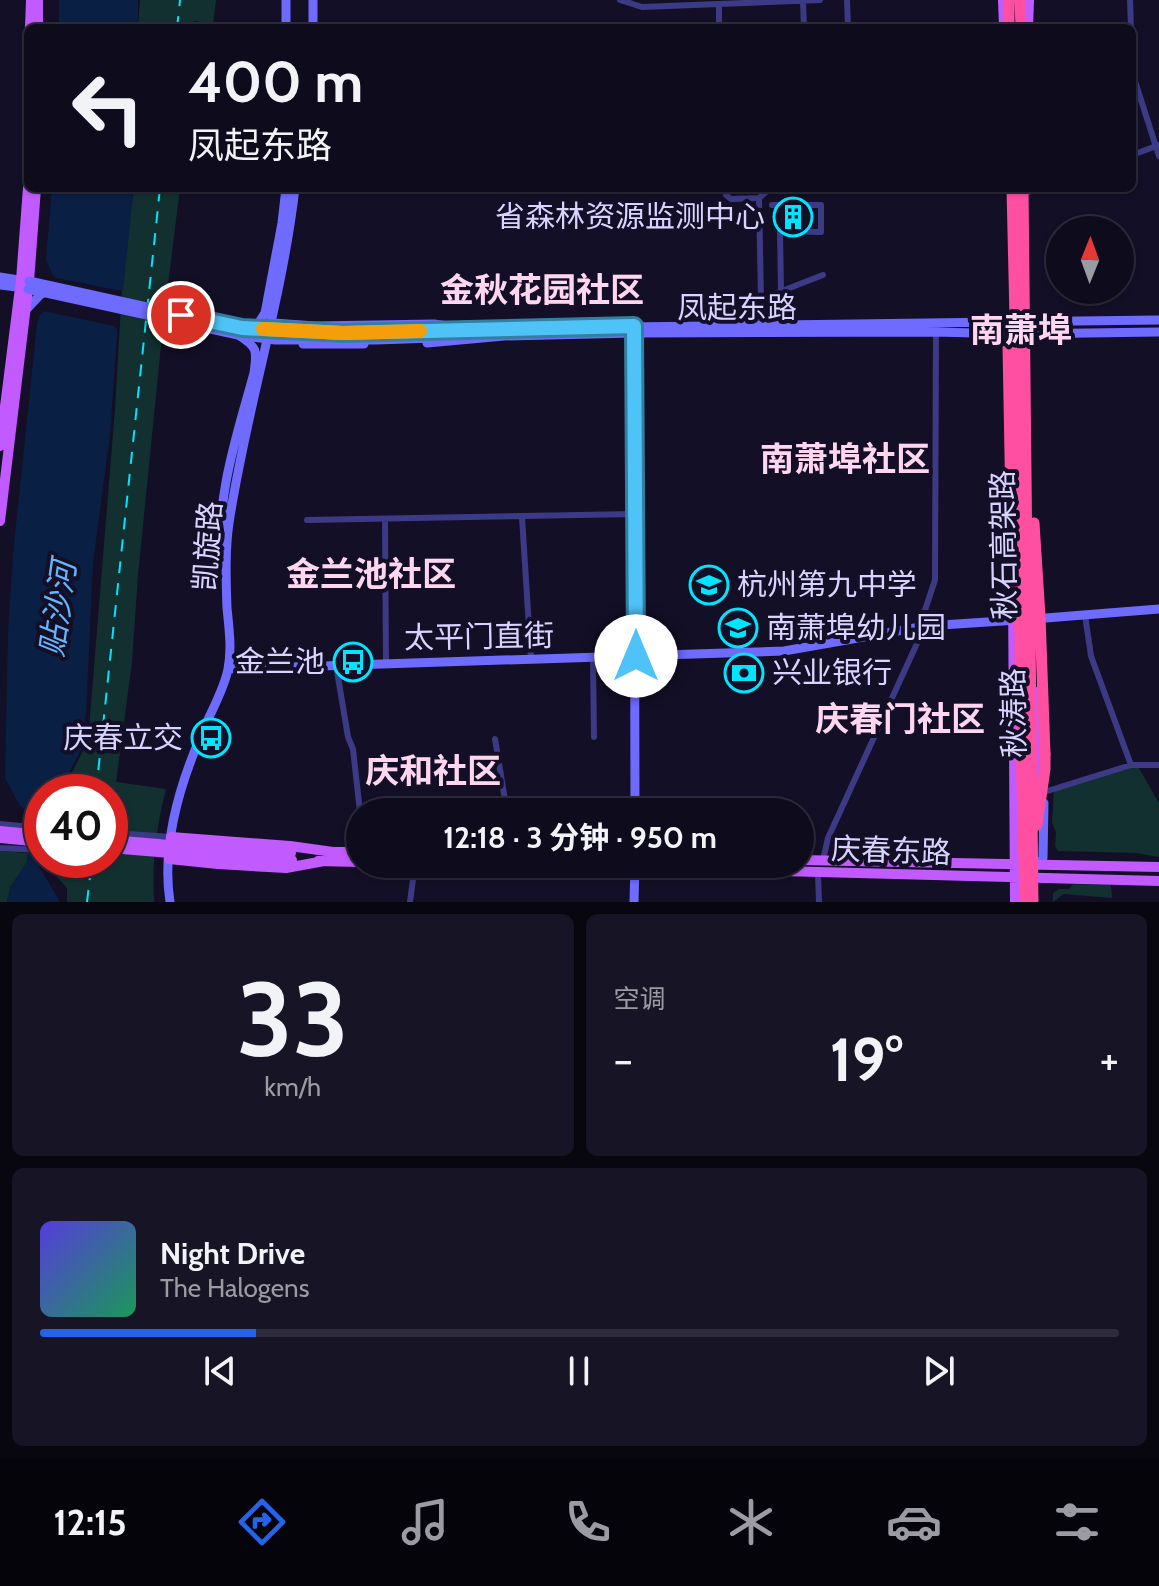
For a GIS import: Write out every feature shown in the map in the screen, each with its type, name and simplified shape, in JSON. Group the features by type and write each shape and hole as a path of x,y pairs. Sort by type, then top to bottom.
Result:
{"highway":[{"path":"1006,0 1006,24"},
{"path":"1020,0 1021,24"},
{"name":"秋石高架路","path":"1010,192 1025,902"},
{"name":"秋石高架路","path":"1025,192 1027,568 1036,902"},
{"path":"1013,233 1008,317 1013,591"},
{"path":"1027,427 1045,754 1037,825"}],"main road":[{"path":"30,24 31,0"},
{"path":"38,0 38,24"},
{"path":"286,0 286,24"},
{"path":"313,0 315,22"},
{"path":"1028,24 1029,0"},
{"path":"0,521 25,311 22,260 28,192"},
{"path":"0,446 36,192"},
{"path":"24,284 45,292 240,331 258,324 265,313 286,192"},
{"name":"凯旋路","path":"170,902 169,859 177,800 228,669 227,571 231,511 273,323 295,192"},
{"name":"秋涛路","path":"1010,192 1015,902"},
{"name":"秋涛路","path":"1025,192 1032,555 1040,619 1036,902"},
{"path":"1,280 22,260"},
{"path":"1,280 275,340 375,340 468,329"},
{"path":"25,311 45,292"},
{"name":"凤起东路","path":"273,323 315,326 434,324 468,329 1013,334 1027,328 1159,320"},
{"name":"凤起东路","path":"267,343 439,342 634,329 758,325 1012,322 1027,328 1159,332"},
{"path":"634,329 635,798"},
{"path":"227,571 220,544 223,496 256,358 255,349 240,331"},
{"path":"434,335 504,336"},
{"name":"太平门直街","path":"228,669 784,651 919,628 1159,609"},
{"path":"1037,865 1043,858 1044,792 1040,619"},
{"path":"0,831 24,833"},
{"path":"171,837 333,852"},
{"path":"0,838 24,840"},
{"path":"128,839 346,862"},
{"path":"128,851 243,859 346,852"},
{"path":"169,859 286,868 324,861"},
{"name":"庆春东路","path":"814,860 1159,867"},
{"name":"庆春东路","path":"814,873 1159,881"},
{"path":"634,902 635,878"}],"street":[{"path":"620,0 642,7 820,0"},
{"path":"847,0 848,24"},
{"path":"1130,0 1131,24"},
{"path":"803,1 804,24"},
{"path":"720,24 724,3"},
{"path":"1136,84 1159,156"},
{"path":"1136,154 1157,146"},
{"path":"726,192 731,199 759,198 766,192"},
{"path":"759,198 761,299"},
{"path":"772,205 821,205 821,232 780,231 781,291"},
{"path":"758,325 758,301 823,275"},
{"path":"823,860 828,838 919,639 919,628 935,580 936,332"},
{"path":"307,520 636,514"},
{"path":"522,517 531,659"},
{"path":"385,519 386,663"},
{"path":"1085,615 1091,656 1131,765"},
{"path":"593,658 594,737"},
{"path":"336,665 348,737 353,749 358,798"},
{"path":"495,739 505,798"},
{"path":"1044,792 1131,765 1159,765"},
{"path":"0,824 24,826"},
{"path":"128,837 171,837"},
{"path":"0,848 24,849"},
{"path":"128,852 169,859"},
{"path":"818,873 819,902"},
{"path":"410,902 413,878"}],"green space":[{"path":"140,0 216,0 213,24 194,21 194,24 138,24"},
{"path":"128,192 180,192 163,326 132,662 117,774 71,774 88,741 115,409"},
{"path":"1137,765 1159,803 1159,857 1136,853 1058,851 1052,823 1054,786"},
{"path":"128,784 166,789 156,845 154,902 67,902 67,888 58,878 128,878"},
{"path":"0,851 24,853 24,866 11,886 7,902 0,902"},
{"path":"1073,884 1111,885 1112,898 1064,894 1053,902 1053,893 1059,889 1069,889"}],"water":[{"path":"59,0 138,0 138,24 59,24"},
{"path":"52,192 134,192 123,290 57,278 46,260"},
{"name":"贴沙河","path":"44,311 114,326 117,335 110,435 93,563 86,714 81,750 68,774 24,774 24,809 5,778 8,633 13,554 40,315"},
{"path":"24,866 24,878 46,878 60,902 7,902 11,886"}],"railway":[{"path":"177,24 180,0"},
{"path":"98,774 160,192"},
{"path":"87,902 90,878"}],"slow traffic":[{"path":"263,329 343,333 420,331"}],"place":[{"name":"省森林资源监测中心","path":"793,217"},
{"name":"杭州第九中学","path":"709,585"},
{"name":"南萧埠幼儿园","path":"738,628"},
{"name":"金兰池","path":"353,662"},
{"name":"兴业银行","path":"744,673"},
{"name":"庆春立交","path":"211,738"}],"district":[{"name":"金秋花园社区","path":"542,290"},
{"name":"南萧埠","path":"1021,330"},
{"name":"南萧埠社区","path":"845,459"},
{"name":"金兰池社区","path":"371,574"},
{"name":"庆春门社区","path":"900,719"},
{"name":"庆和社区","path":"433,771"}],"route":[{"path":"181,315 242,328 298,332 634,326 636,656"}]}
